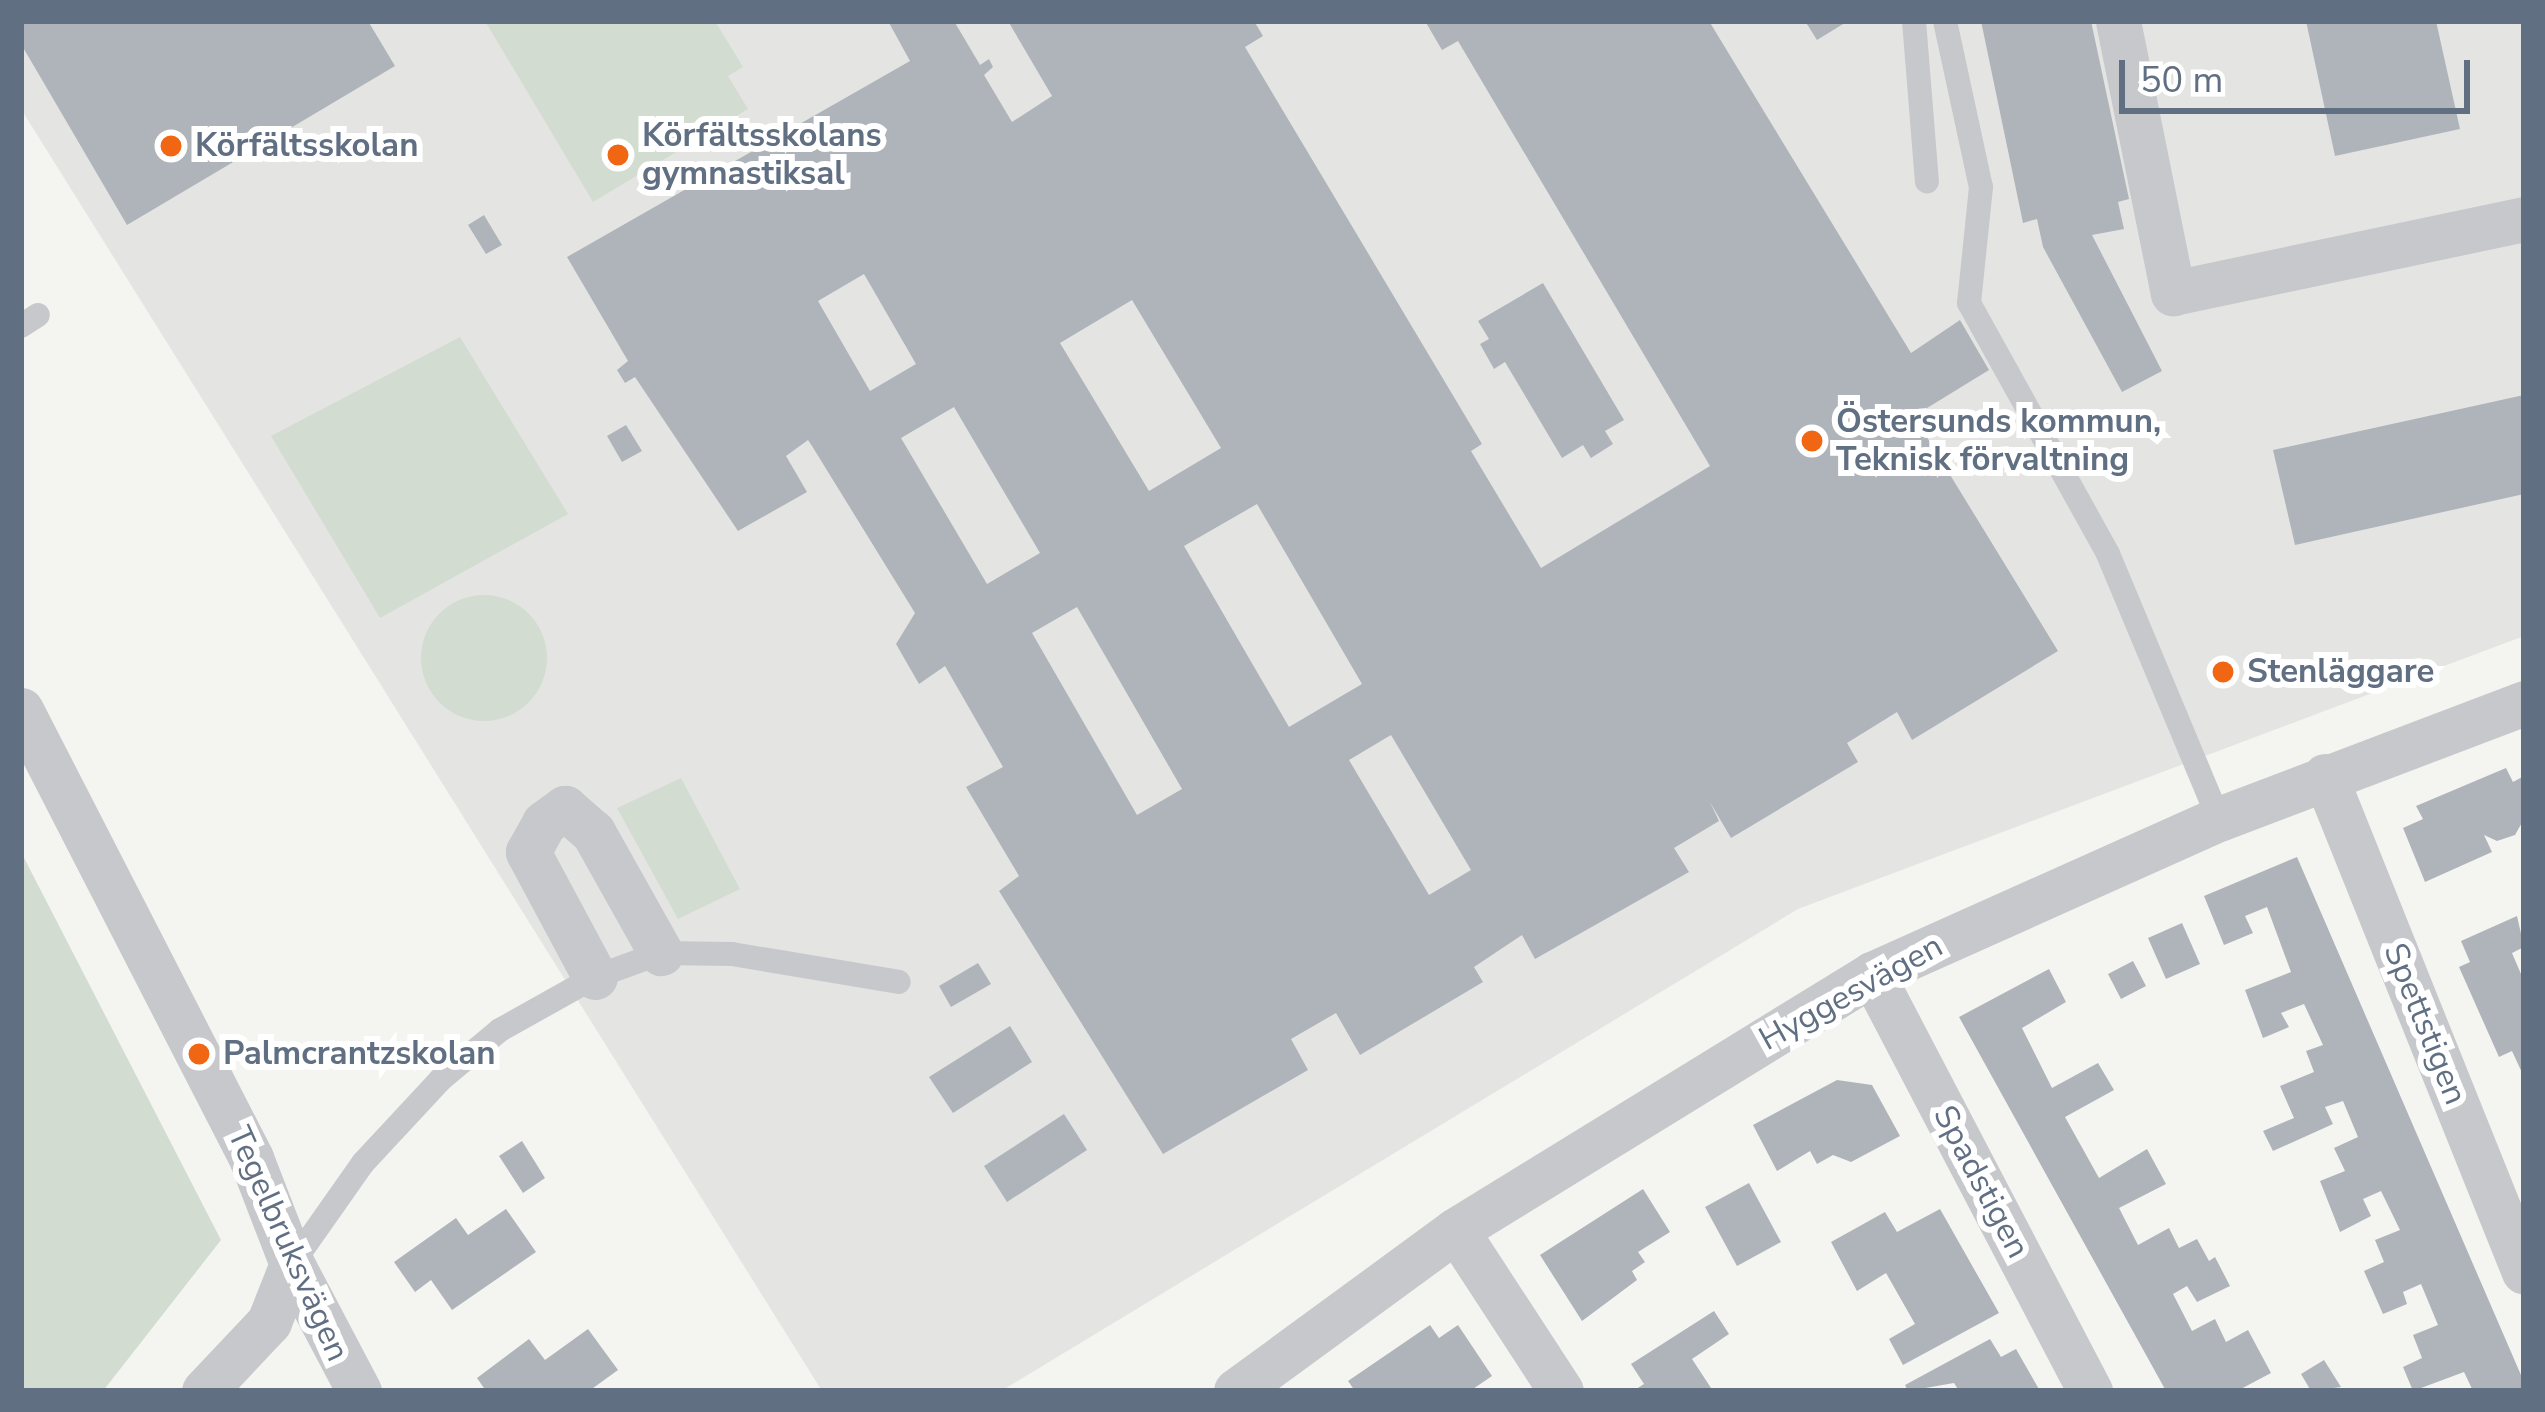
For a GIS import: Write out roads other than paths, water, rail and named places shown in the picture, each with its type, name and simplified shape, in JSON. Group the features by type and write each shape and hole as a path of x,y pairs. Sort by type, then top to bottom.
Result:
{"street":[{"path":"2118,21 2173,293 2524,219"},
{"name":"Hyggesvägen","path":"1235,1391 1456,1230 1872,974 2219,819 2524,704"},
{"name":"Tegelbruksvägen","path":"21,710 251,1158 292,1264 359,1391"},
{"name":"Spettstigen","path":"2325,776 2524,1272"},
{"path":"595,977 528,852 544,823 565,808 593,832 661,953"},
{"name":"Spadstigen","path":"1872,974 2090,1391"},
{"path":"1456,1230 1562,1391"},
{"path":"204,1391 269,1322 292,1264"}],"lane":[{"path":"1914,21 1928,182"},
{"path":"1946,21 1981,187 1969,303 2108,554 2219,819"},
{"path":"21,348 27,325"},
{"path":"292,1264 363,1163 440,1080 500,1030 595,977 661,953 806,962 899,982"}],"place":[{"name":"Körfältsskolan","path":"171,146"},
{"name":"Körfältsskolans gymnastiksal","path":"618,155"},
{"name":"Östersunds kommun, Teknisk förvaltning","path":"1812,441"},
{"name":"Stenläggare","path":"2223,672"},
{"name":"Palmcrantzskolan","path":"199,1054"}]}
